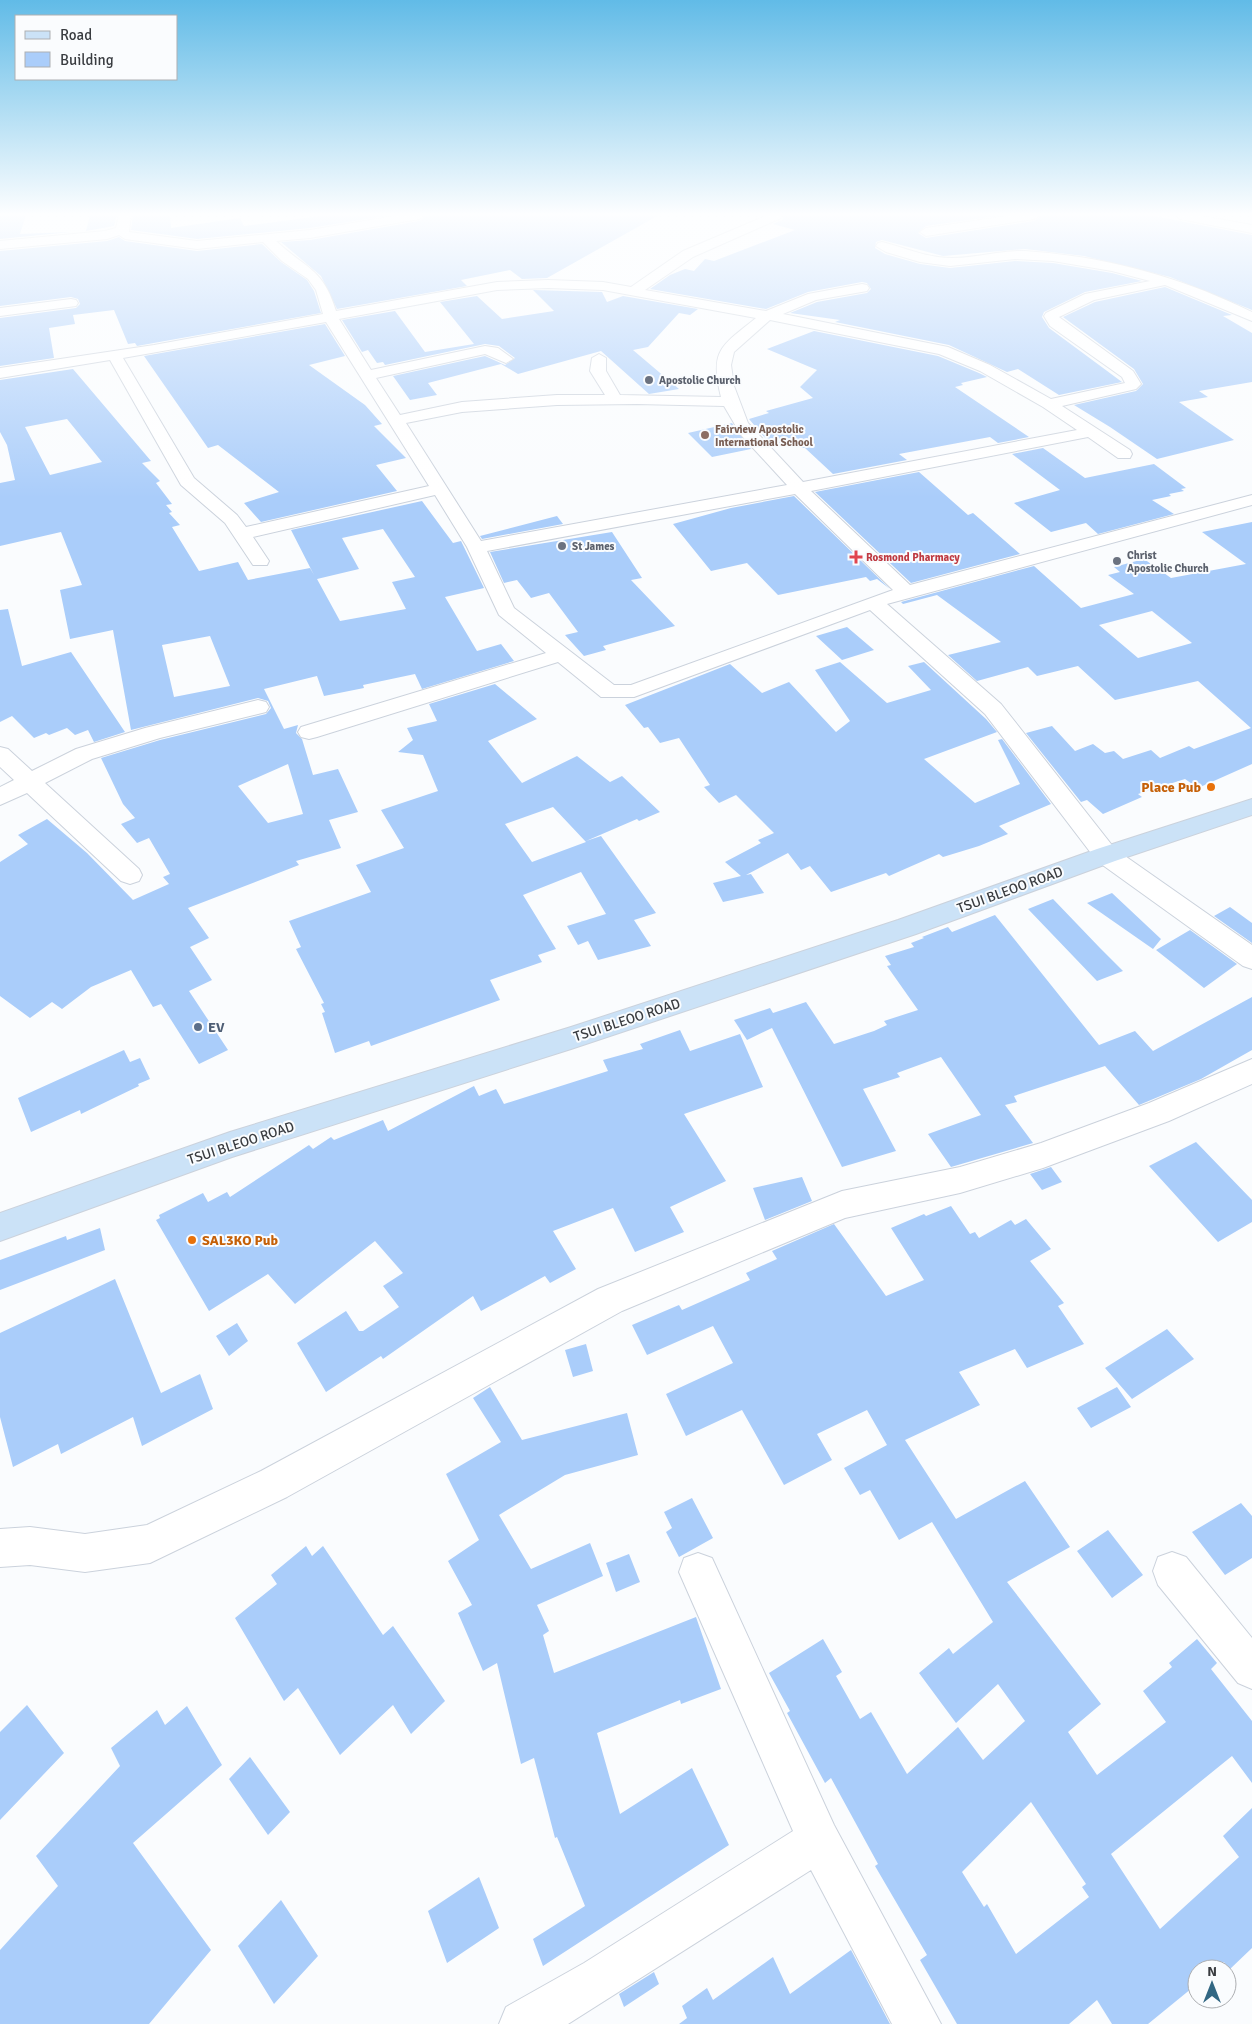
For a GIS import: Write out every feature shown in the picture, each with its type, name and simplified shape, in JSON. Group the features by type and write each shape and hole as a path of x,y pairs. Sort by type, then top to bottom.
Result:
{"street":[{"path":"0,312 20,309"},
{"path":"329,309 331,318 476,547 506,611 608,692 634,691 873,602 906,592 1247,506"},
{"path":"0,372 114,355 371,309"},
{"path":"730,309 943,350 985,368 1049,404 1124,454"},
{"path":"782,309 766,316 723,356 722,368 729,390 728,401 740,422 798,488 906,592"},
{"path":"1049,404 1133,384 1128,374 1055,323 1051,316 1060,309"},
{"path":"1237,309 1250,315"},
{"path":"368,375 485,350 493,351 506,359"},
{"path":"114,355 187,481 231,519 260,561"},
{"path":"598,358 598,371 615,399"},
{"path":"397,420 462,407 557,400 728,401"},
{"path":"476,547 1090,432"},
{"path":"241,534 440,489"},
{"path":"873,602 993,709 1106,855 1252,959"},
{"path":"309,732 560,655"},
{"path":"0,797 84,754 153,732 258,707"},
{"path":"0,754 130,875"},
{"name":"TSUI BLEOO ROAD","path":"0,1227 230,1145 552,1044 907,927 1106,855 1252,808"},
{"path":"0,1548 30,1546 85,1553 150,1544 274,1484 610,1300 842,1205 960,1180 1043,1155 1159,1112 1252,1071"},
{"path":"1172,1571 1252,1669"},
{"path":"698,1572 819,1840 917,2024"},
{"path":"523,2024 608,1973 819,1840"}],"building":[{"path":"65,309 320,309 321,313 137,346 135,343 128,344 114,310 73,315 75,324 49,328 54,358 0,366 0,318"},
{"path":"446,309 492,309 502,319 554,311 552,309 697,309 690,315 679,313 648,347 633,350 679,389 649,394 601,351 518,374 501,364 428,383 437,395 410,400 393,376 485,356 505,365 515,358 499,346 485,344 385,365 383,362 377,363 368,350 362,352 342,320 395,311 425,352 474,344"},
{"path":"799,309 1049,309 1044,312 1042,317 1049,328 1122,382 1059,395 1018,369 1007,372 949,345 835,322 840,320 790,313"},
{"path":"1079,309 1219,309 1232,315 1223,316 1252,333 1252,382 1199,391 1208,397 1179,402 1234,440 1157,459 1074,405 1136,391 1143,384 1134,369 1063,317"},
{"path":"325,324 345,356 309,365 365,405 382,424 374,426 406,458 376,465 397,491 261,522 244,503 279,492 218,445 208,448 144,356"},
{"path":"814,331 938,356 979,373 987,377 961,383 963,385 955,387 1029,437 998,443 990,437 899,454 907,460 833,474 805,448 802,448 793,440 771,445 749,419 769,413 766,411 813,398 800,387 817,370 767,349"},
{"path":"73,369 151,461 142,463 160,481 156,483 172,504 166,505 172,512 169,513 180,525 172,527 199,571 238,562 248,580 310,568 314,575 291,530 422,501 453,543 461,541 484,588 445,597 477,651 501,644 514,661 422,689 415,674 363,685 364,688 324,696 317,676 264,689 284,729 298,725 296,733 302,739 313,775 338,769 358,812 329,820 341,848 296,861 299,865 188,908 209,938 190,947 212,980 189,991 228,1050 199,1064 161,1004 153,1007 131,970 91,987 62,1009 52,1002 30,1018 0,996 0,862 28,844 18,835 47,819 87,853 133,900 169,884 163,877 170,874 149,838 137,843 121,824 135,818 123,804 101,758 160,740 266,714 271,708 268,701 258,698 131,730 113,630 70,639 60,590 82,585 61,532 0,546 0,483 15,480 7,445 0,432 0,380","holes":["67,419 102,462 50,475 25,427","383,529 415,577 392,582 406,609 340,621 317,579 359,569 342,538","210,636 230,686 174,697 162,645","288,764 303,814 268,823 238,786"]},
{"path":"732,423 751,449 712,457 688,433"},
{"path":"1043,448 1085,478 1154,464 1186,488 1181,489 1184,491 1169,494 1171,496 1152,500 1174,514 1098,534 1086,523 1051,532 1014,503 1060,490 1012,454"},
{"path":"919,472 968,515 973,513 1020,554 911,583 815,492"},
{"path":"794,496 890,589 877,579 870,581 866,577 778,595 747,563 711,571 673,524 731,508"},
{"path":"557,516 563,524 482,539 480,536"},
{"path":"1252,522 1252,764 1198,788 1185,779 1138,794 1142,797 1103,814 1087,800 1081,802 1026,733 1052,726 1075,751 1093,744 1105,753 1114,751 1123,759 1151,750 1160,758 1189,746 1194,749 1251,728 1198,681 1115,700 1078,666 1037,676 1028,667 977,681 948,655 1001,642 937,595 903,604 901,602 1034,566 1081,608 1134,594 1108,575 1120,572 1114,567 1144,559 1171,578 1246,564 1202,532","holes":["1152,611 1192,643 1138,658 1099,625"]},
{"path":"612,532 642,578 631,580 675,626 603,646 606,650 584,656 565,635 578,632 549,593 531,598 517,580 504,583 490,552"},
{"path":"8,609 22,666 71,652 125,732 94,742 88,730 75,735 67,728 34,738 12,716 0,722 0,610"},
{"path":"847,627 874,650 842,660 816,636"},
{"path":"840,662 887,703 931,690 908,666 924,662 986,719 997,732 924,759 975,803 1020,784 998,740 1002,739 1051,804 999,826 1008,834 979,846 943,857 939,854 889,876 886,873 831,892 810,866 801,870 788,853 746,875 751,874 764,893 723,902 713,883 741,876 725,862 761,843 758,840 774,833 736,795 719,803 704,787 710,785 679,738 660,743 648,727 644,728 625,705 730,664 762,693 789,682 836,732 850,721 815,670"},
{"path":"495,684 537,719 488,741 522,783 577,756 610,782 622,776 660,812 639,821 637,819 586,841 601,836 656,913 634,920 651,946 598,960 588,941 578,945 567,926 606,914 581,872 523,895 556,949 538,955 542,962 490,980 500,1000 371,1046 369,1041 335,1053 322,1013 325,1012 321,1004 324,1003 296,949 301,947 289,921 371,892 356,865 404,848 381,810 438,791 423,755 398,752 413,740 407,728 437,721 429,704","holes":["553,807 586,842 532,862 505,824"]},
{"path":"1112,893 1161,939 1153,949 1087,903"},
{"path":"1053,899 1123,971 1097,981 1028,909"},
{"path":"1230,907 1252,923 1252,943 1214,916"},
{"path":"995,915 1099,1045 1135,1031 1153,1051 1252,997 1252,1050 1201,1079 1139,1105 1105,1066 1014,1096 1017,1102 1005,1105 1033,1143 951,1167 928,1134 981,1115 941,1057 897,1073 900,1077 863,1089 896,1151 842,1167 772,1028 747,1040 734,1020 770,1008 773,1013 806,1002 834,1044 874,1031 887,1025 884,1021 918,1010 887,966 891,965 885,956 914,947 911,943 948,927 952,932"},
{"path":"1190,930 1237,964 1204,988 1156,950"},
{"path":"680,1030 690,1051 740,1034 763,1087 684,1114 726,1181 670,1207 684,1232 635,1252 613,1208 553,1231 576,1269 550,1283 545,1276 481,1311 473,1296 383,1359 381,1356 326,1392 297,1343 346,1311 359,1331 363,1331 399,1307 383,1286 403,1273 375,1241 295,1304 268,1274 209,1311 156,1220 160,1218 159,1215 203,1193 208,1202 227,1192 230,1197 309,1145 313,1149 331,1137 334,1140 383,1120 388,1131 474,1086 479,1096 496,1089 504,1104 608,1071 603,1060 643,1049 640,1044"},
{"path":"124,1050 130,1062 140,1058 150,1079 81,1114 80,1110 31,1132 18,1098"},
{"path":"1196,1142 1252,1200 1252,1222 1218,1242 1149,1166"},
{"path":"1051,1167 1062,1182 1042,1190 1030,1174"},
{"path":"802,1177 812,1201 765,1220 753,1188"},
{"path":"951,1206 970,1234 975,1232 979,1238 1011,1220 1015,1225 1026,1219 1051,1249 1030,1261 1064,1303 1058,1306 1084,1344 1027,1368 1015,1349 959,1372 980,1405 905,1440 956,1519 1025,1481 1070,1547 1007,1582 1101,1704 1068,1732 1097,1775 1166,1722 1143,1691 1172,1667 1169,1663 1197,1639 1217,1663 1211,1669 1252,1721 1252,1783 1232,1756 1111,1854 1160,1929 1239,1857 1223,1836 1252,1808 1252,1948 1237,1962 1237,1959 1187,1959 1187,1992 1148,2024 1112,2024 1097,2000 1069,2024 957,2024 920,1960 927,1955 875,1866 878,1864 831,1778 825,1783 787,1713 790,1711 769,1673 823,1639 842,1672 836,1676 860,1719 871,1712 907,1774 958,1727 983,1760 1025,1721 998,1684 956,1723 919,1673 949,1648 953,1654 993,1622 932,1522 899,1540 870,1490 860,1495 844,1468 887,1445 867,1410 817,1434 832,1460 784,1485 742,1410 686,1436 666,1394 733,1363 713,1326 647,1355 632,1325 679,1305 682,1310 750,1280 746,1273 777,1259 772,1251 834,1224 886,1296 924,1280 891,1228 924,1214 926,1216","holes":["1031,1802 1086,1884 1082,1887 1089,1897 1016,1954 987,1904 984,1907 962,1872"]},
{"path":"100,1228 105,1250 0,1290 0,1260 66,1236 67,1240"},
{"path":"115,1279 161,1393 200,1374 213,1409 142,1446 133,1417 61,1454 58,1444 13,1467 0,1417 0,1333"},
{"path":"237,1323 248,1341 229,1356 216,1336"},
{"path":"1167,1329 1194,1359 1132,1399 1105,1368"},
{"path":"586,1344 593,1371 573,1377 565,1350"},
{"path":"490,1387 522,1440 627,1413 638,1455 565,1475 499,1515 531,1569 590,1543 603,1576 537,1605 549,1631 543,1635 554,1673 696,1617 721,1689 681,1704 680,1700 597,1733 620,1814 692,1768 729,1845 543,1966 533,1939 585,1906 557,1837 555,1838 534,1758 521,1764 497,1663 483,1671 458,1613 472,1605 448,1561 479,1540 446,1474 501,1442 473,1398"},
{"path":"1117,1387 1131,1407 1091,1428 1077,1408"},
{"path":"692,1498 713,1538 679,1557 666,1532 672,1528 664,1512"},
{"path":"1241,1503 1252,1516 1252,1558 1225,1575 1192,1532"},
{"path":"1108,1530 1143,1575 1112,1598 1077,1551"},
{"path":"306,1546 312,1556 323,1546 383,1635 393,1626 445,1701 411,1734 393,1705 340,1755 298,1688 284,1701 235,1618 277,1584 271,1575"},
{"path":"629,1554 640,1582 616,1592 606,1563"},
{"path":"27,1705 64,1753 0,1820 0,1732"},
{"path":"187,1706 222,1765 133,1843 211,1950 149,2024 0,2024 0,1950 58,1886 36,1856 120,1766 111,1748 157,1710 165,1725"},
{"path":"250,1757 290,1812 268,1835 229,1779"},
{"path":"479,1877 499,1928 447,1963 428,1911"},
{"path":"281,1900 318,1956 274,2004 238,1946"},
{"path":"851,1950 890,2024 679,2024 687,2018 682,2006 707,1988 713,2000 773,1957 790,1994"},
{"path":"654,1972 659,1984 624,2007 619,1994"}],"place":[{"name":"Apostolic Church","path":"649,380"},
{"name":"Fairview Apostolic International School","path":"705,435"},
{"name":"St James","path":"562,546"},
{"name":"Rosmond Pharmacy","path":"856,557"},
{"name":"Christ Apostolic Church","path":"1117,561"},
{"name":"Place Pub","path":"1211,787"},
{"name":"EV","path":"198,1027"},
{"name":"SAL3KO Pub","path":"192,1240"}]}
